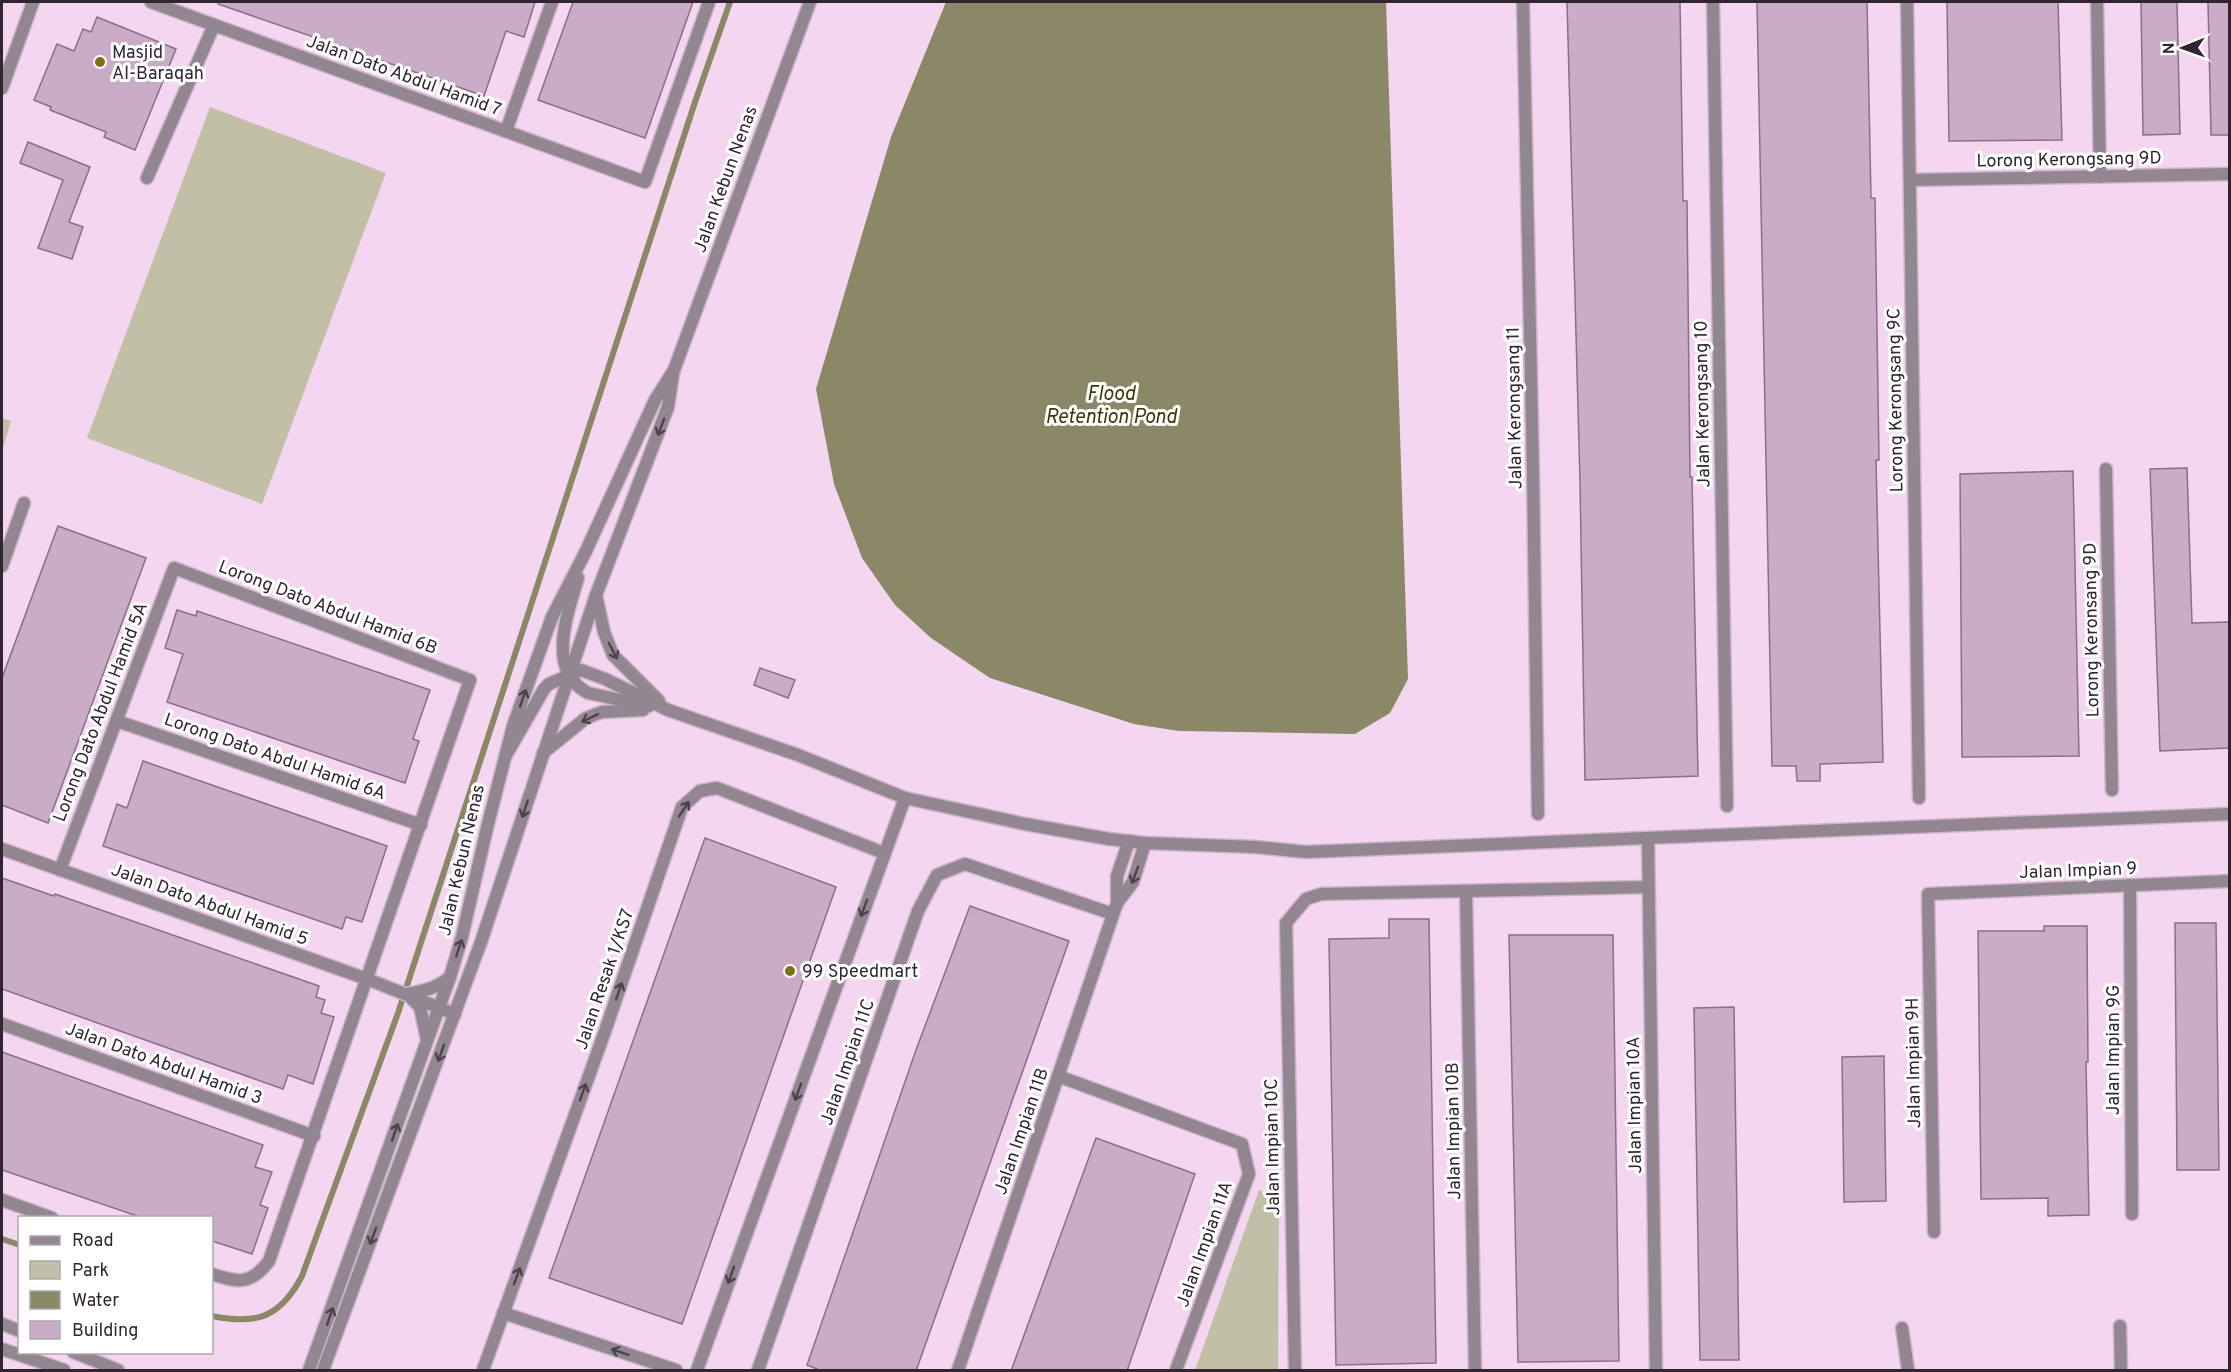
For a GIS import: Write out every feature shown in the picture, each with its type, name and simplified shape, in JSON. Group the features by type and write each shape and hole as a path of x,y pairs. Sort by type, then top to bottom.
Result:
{"street":[{"path":"2,88 33,2"},
{"name":"Jalan Dato Abdul Hamid 7","path":"151,2 645,182 709,2"},
{"path":"506,131 552,2"},
{"name":"Jalan Kebun Nenas","path":"309,1371 450,977 462,937 513,726 552,617 586,551 655,400 674,370 810,2"},
{"name":"Jalan Kerongsang 11","path":"1523,2 1538,813"},
{"name":"Jalan Kerongsang 10","path":"1713,2 1727,806"},
{"name":"Lorong Kerongsang 9C","path":"1907,2 1919,798"},
{"path":"2097,2 2100,177"},
{"path":"147,178 214,25"},
{"name":"Lorong Kerongsang 9D","path":"1910,180 2229,174"},
{"name":"Jalan Kebun Nenas","path":"323,1371 455,1014 596,596 669,407 674,370"},
{"name":"Lorong Keronsang 9D","path":"2106,469 2112,790"},
{"path":"2,566 24,503"},
{"path":"586,551 564,628 563,655 569,674 580,689 588,693 668,710"},
{"name":"Lorong Dato Abdul Hamid 6B","path":"174,568 470,680 421,825"},
{"name":"Lorong Dato Abdul Hamid 5A","path":"60,870 174,568"},
{"path":"596,596 604,632 613,655 668,710"},
{"path":"505,758 544,689 549,684 581,670 668,710 798,755 905,798 1025,824 1145,843 1256,847 1306,852 2229,814"},
{"path":"543,753 586,718 603,712 668,710"},
{"name":"Lorong Dato Abdul Hamid 6A","path":"117,721 421,825"},
{"name":"Jalan Resak 1/KS7","path":"483,1371 604,1034 682,807 700,791 717,788 884,854"},
{"path":"697,1371 905,798"},
{"path":"213,1274 228,1280 243,1281 253,1278 269,1261 421,825"},
{"name":"Jalan Impian 10A","path":"1648,839 1656,1371"},
{"name":"Jalan Impian 11B","path":"1115,909 1117,876 1129,841"},
{"name":"Jalan Impian 11B","path":"958,1371 1115,909 1133,882 1145,843"},
{"name":"Jalan Dato Abdul Hamid 5","path":"2,849 368,979 455,1014"},
{"name":"Jalan Impian 11C","path":"758,1371 918,911 937,875 965,864 1115,909"},
{"name":"Jalan Impian 9","path":"1928,894 2229,881"},
{"name":"Jalan Impian 9G","path":"2130,885 2132,1214"},
{"path":"1466,891 1649,887"},
{"name":"Jalan Impian 10C","path":"1295,1371 1286,923 1306,899 1321,894 1466,891"},
{"name":"Jalan Impian 10B","path":"1466,891 1475,1371"},
{"name":"Jalan Impian 9H","path":"1928,894 1934,1232"},
{"path":"402,992 426,991 441,985 450,977"},
{"path":"402,992 420,1007 427,1040"},
{"name":"Jalan Dato Abdul Hamid 3","path":"2,1024 314,1136"},
{"name":"Jalan Impian 11A","path":"1058,1076 1242,1144 1249,1174 1176,1371"},
{"path":"2,1200 46,1216"},
{"path":"503,1313 676,1371"},
{"path":"2,1324 18,1330"},
{"path":"2120,1326 2121,1371"},
{"path":"1902,1328 1908,1371"},
{"path":"2,1349 18,1352"},
{"path":"76,1354 118,1371"},
{"path":"31,1355 64,1371"}],"green space":[{"path":"210,107 386,173 262,504 87,438"},
{"path":"2,418 11,421 3,448 2,448"},
{"path":"1259,1190 1279,1197 1278,1370 1195,1370"}],"water":[{"name":"Flood Retention Pond","path":"946,2 1386,2 1408,679 1390,713 1355,734 1179,731 1134,724 990,678 931,638 895,605 862,558 834,484 816,389 891,137"}],"building":[{"path":"218,2 535,2 524,37 506,31 484,96 218,4"},
{"path":"573,2 693,2 645,138 538,100"},
{"path":"1567,2 1680,2 1683,201 1687,201 1690,477 1692,477 1698,776 1585,780 1580,482"},
{"path":"1757,2 1867,2 1871,198 1875,198 1879,460 1876,460 1883,762 1820,764 1820,781 1797,781 1796,766 1772,766"},
{"path":"1947,2 2058,2 2062,140 1949,141"},
{"path":"2141,2 2177,2 2180,134 2143,135"},
{"path":"2208,2 2229,2 2229,135 2211,135"},
{"name":"Masjid Al-Baraqah","path":"97,17 176,49 135,150 104,137 106,132 50,110 51,107 34,100 57,44 74,51 83,29 91,32"},
{"path":"28,142 90,167 69,222 83,227 72,259 38,248 63,180 20,163"},
{"path":"2187,468 2192,623 2229,622 2229,748 2160,751 2150,469"},
{"path":"2073,471 2079,756 1962,757 1960,474"},
{"path":"58,526 146,558 48,823 2,805 2,678"},
{"path":"177,610 196,616 197,611 430,690 413,739 419,741 405,783 167,702 183,654 165,648"},
{"path":"760,668 795,680 788,698 754,685"},
{"path":"143,761 387,846 362,922 346,917 342,929 103,846 117,804 127,808"},
{"path":"705,838 836,887 682,1324 549,1278"},
{"path":"2,878 54,896 55,894 319,986 316,997 325,1000 321,1013 334,1017 313,1084 288,1075 283,1089 2,989"},
{"path":"970,906 1069,941 916,1371 822,1371 807,1365 916,1050"},
{"path":"1389,919 1429,919 1436,1363 1336,1365 1329,939 1389,938"},
{"path":"2175,923 2216,923 2219,1170 2177,1170"},
{"path":"2044,926 2087,926 2088,1062 2086,1062 2089,1215 2048,1216 2048,1198 1981,1199 1978,931 2044,931"},
{"path":"1509,935 1613,935 1619,1361 1518,1362"},
{"path":"1734,1007 1739,1360 1700,1360 1694,1008"},
{"path":"2,1052 263,1145 255,1167 272,1172 260,1205 268,1208 252,1254 213,1241 213,1216 137,1216 2,1170"},
{"path":"1884,1056 1886,1201 1844,1202 1842,1057"},
{"path":"1096,1138 1195,1174 1127,1371 1011,1371"}],"waterway":[{"path":"213,1316 242,1319 265,1315 285,1301 302,1276 398,1013 695,102 730,2"},
{"path":"2,1239 18,1244"}],"place":[{"name":"Masjid Al-Baraqah","path":"100,62"},
{"name":"99 Speedmart","path":"790,971"}]}
